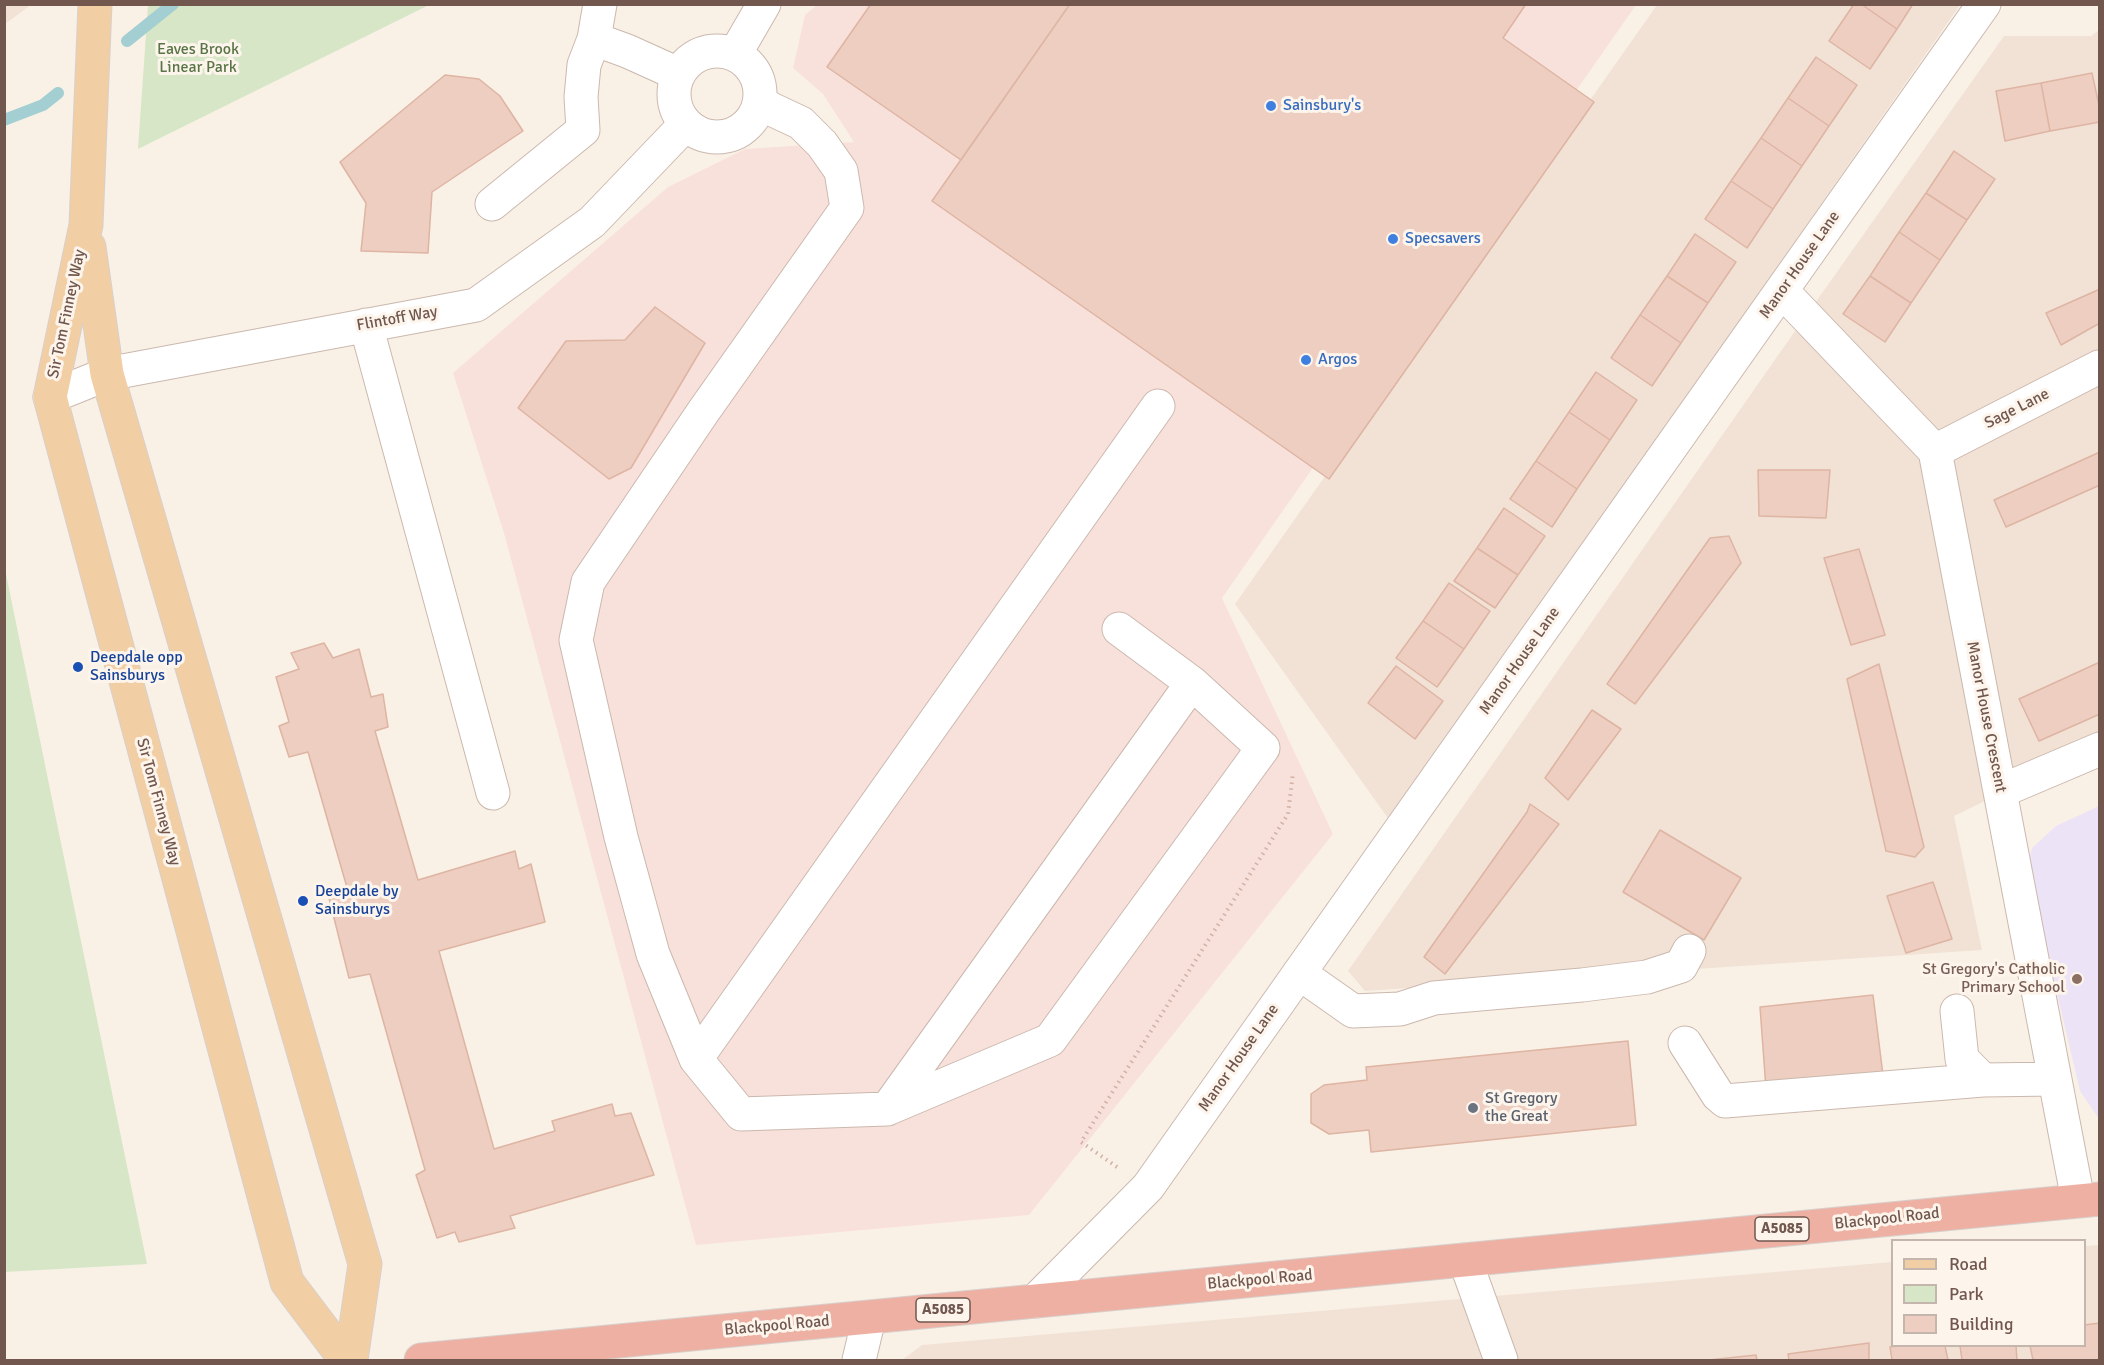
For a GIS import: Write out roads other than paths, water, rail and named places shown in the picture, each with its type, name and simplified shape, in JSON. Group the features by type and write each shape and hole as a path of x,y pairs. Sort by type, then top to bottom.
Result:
{"highway":[{"name":"Blackpool Road","path":"421,1360 2089,1200"}],"main road":[{"name":"Sir Tom Finney Way","path":"95,4 86,225 50,397 287,1282 346,1360"},
{"name":"Sir Tom Finney Way","path":"86,225 107,375 364,1263 351,1360"}],"street":[{"path":"492,204 583,130 581,97 584,65 594,39 600,4"},
{"path":"735,54 764,4"},
{"name":"Manor House Lane","path":"1035,1301 1148,1187 1984,4"},
{"path":"594,39 678,74"},
{"path":"723,51 735,54 752,68 759,83 760,100 756,115 739,132 725,138 699,135 686,125 674,106 673,90 678,74 688,62 708,52 723,51"},
{"path":"760,100 769,108 801,123 822,144 840,171 847,208 710,402 588,582 576,640 621,837 653,954 696,1059 741,1114 887,1109 1050,1040 1263,748 1192,682 1119,629"},
{"name":"Flintoff Way","path":"50,397 107,375 476,305 592,222 686,125"},
{"path":"1782,291 1935,451"},
{"path":"366,325 494,793"},
{"name":"Sage Lane","path":"1935,451 2099,367"},
{"path":"696,1059 1158,406"},
{"name":"Manor House Crescent","path":"1935,451 2055,1079 2089,1200"},
{"path":"887,1109 1192,682"},
{"path":"2001,791 2100,749"},
{"path":"1299,973 1353,1011 1400,1009 1434,998 1647,977 1681,966 1689,951"},
{"path":"1957,1011 1962,1059 1983,1080"},
{"path":"1685,1043 1718,1095 1725,1101 1983,1080 2055,1079"},
{"path":"1465,1260 1501,1360"},
{"path":"860,1360 868,1318"}],"waterway":[{"path":"127,41 173,4"},
{"path":"4,120 43,105 58,93"}],"place":[{"name":"Sainsbury's","path":"1271,106"},
{"name":"Specsavers","path":"1393,239"},
{"name":"Argos","path":"1306,360"},
{"name":"Deepdale opp Sainsburys","path":"78,667"},
{"name":"Deepdale by Sainsburys","path":"303,901"},
{"name":"St Gregory's Catholic Primary School","path":"2077,979"},
{"name":"St Gregory the Great","path":"1473,1108"}],"park label":[{"name":"Eaves Brook Linear Park","path":"198,59"}]}
